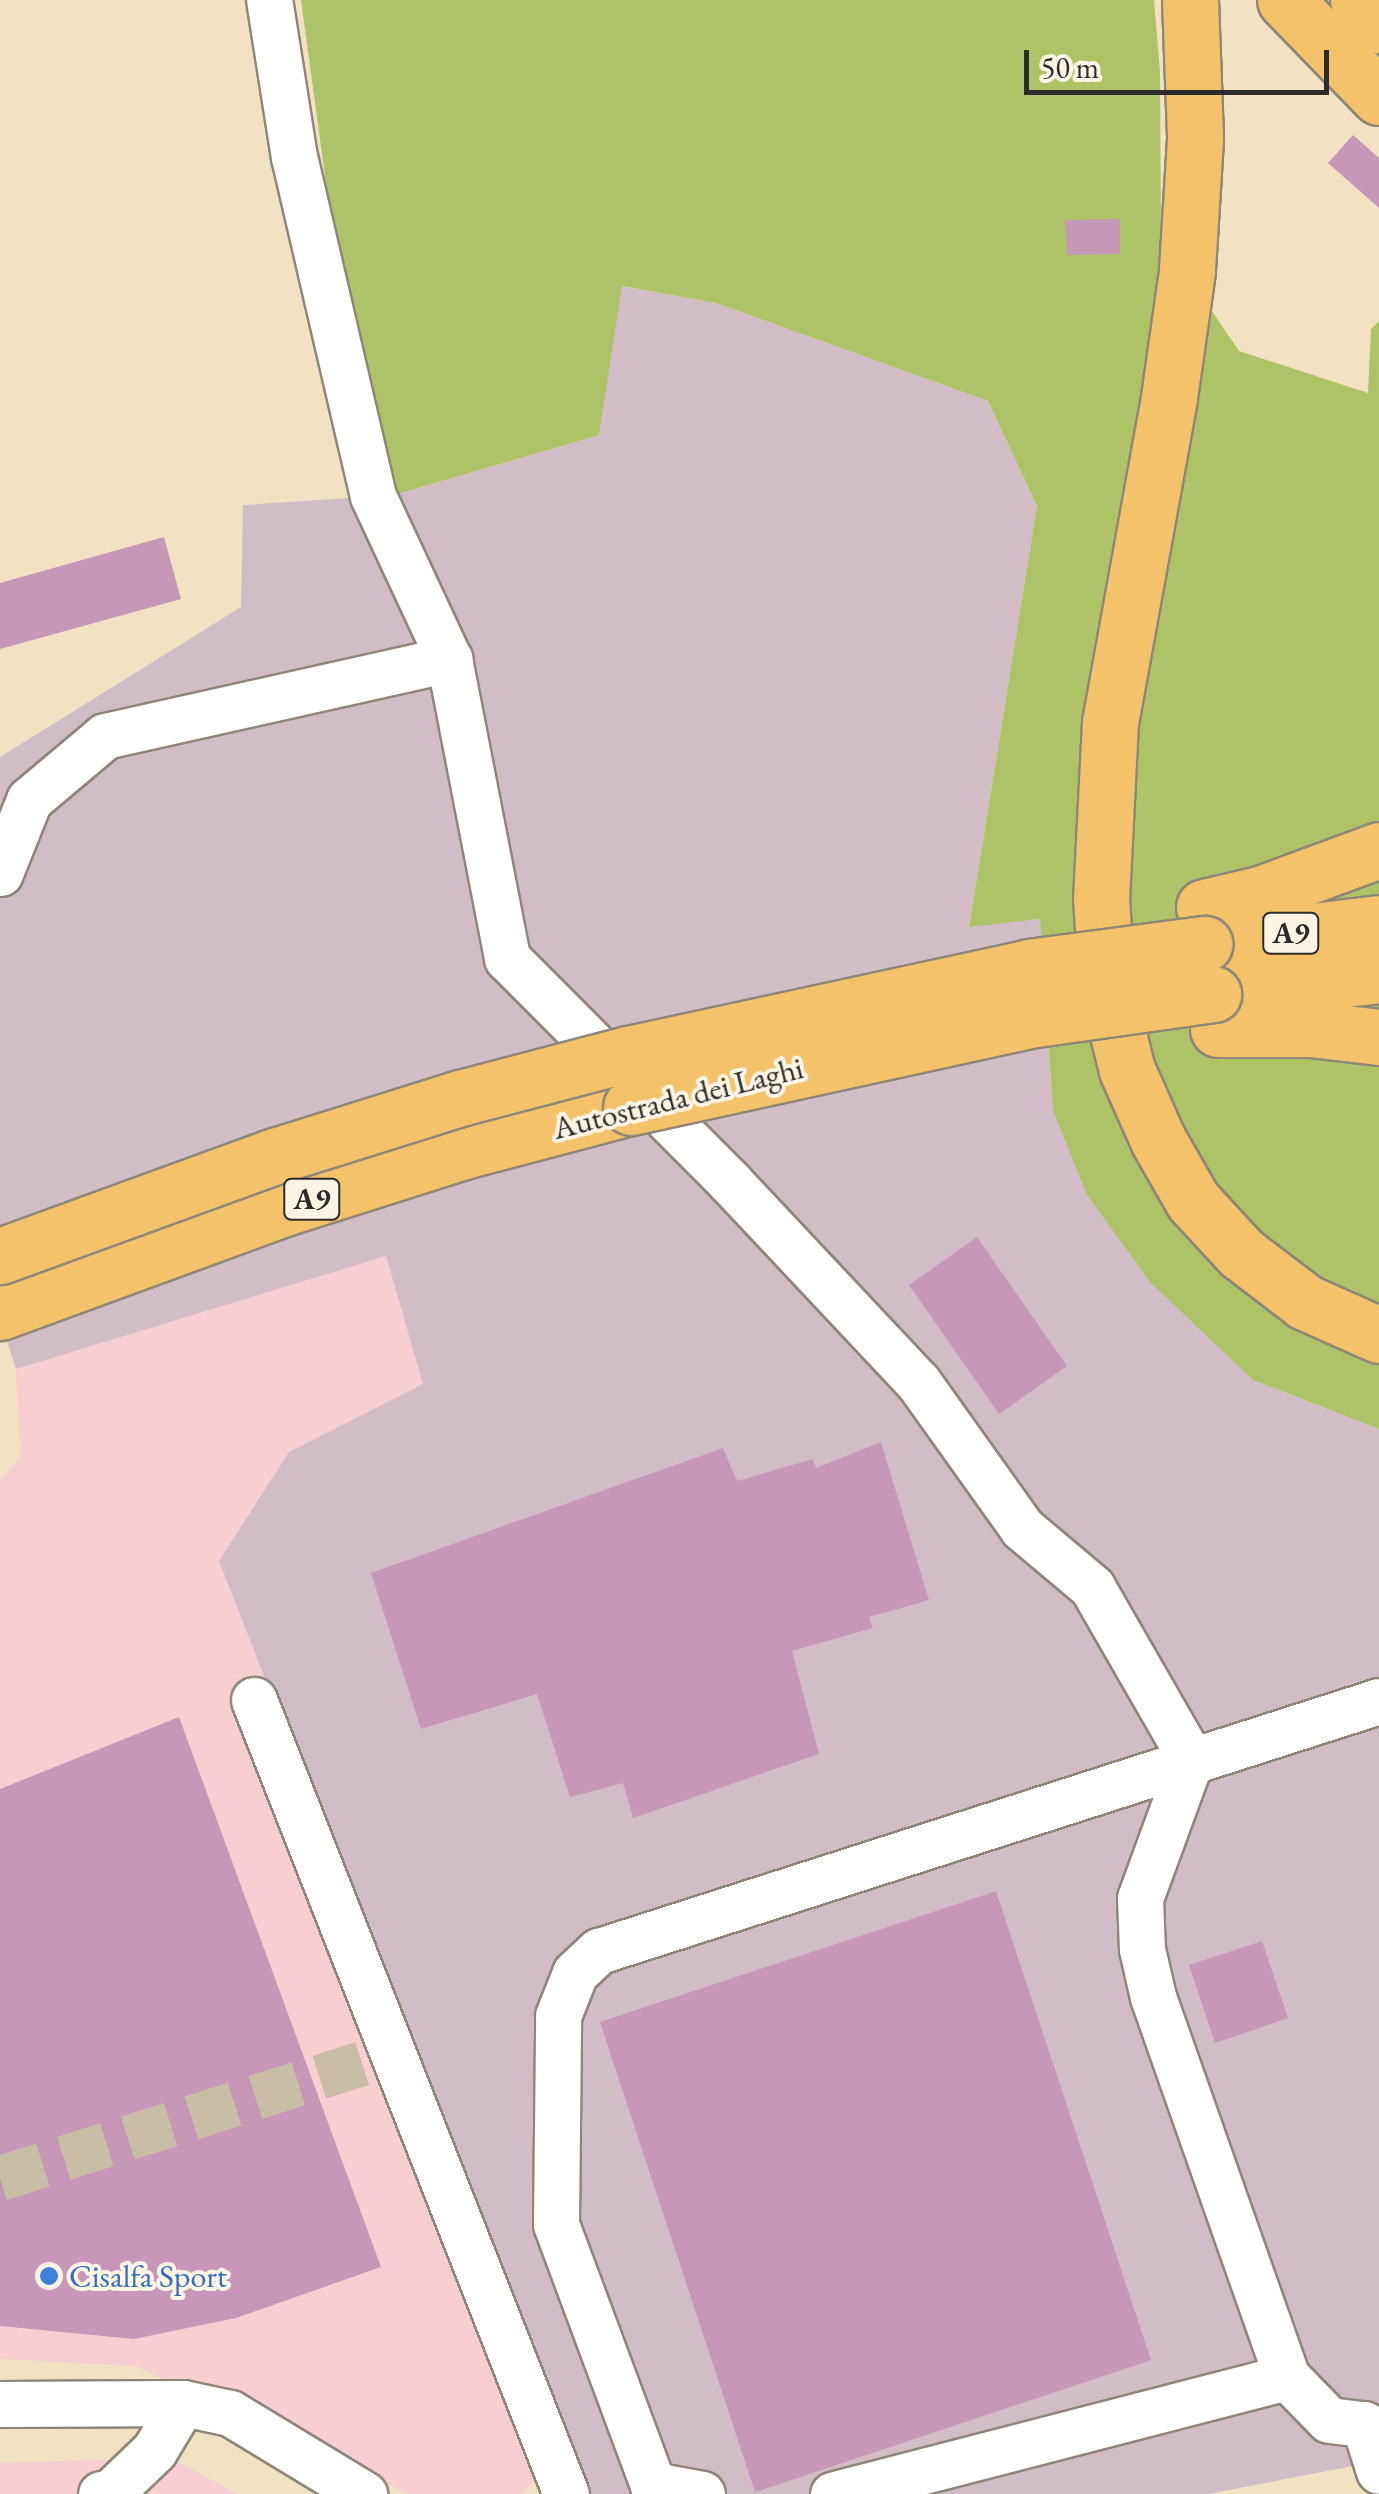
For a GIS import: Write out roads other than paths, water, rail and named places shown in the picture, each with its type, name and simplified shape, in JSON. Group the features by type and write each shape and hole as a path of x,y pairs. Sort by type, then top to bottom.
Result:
{"highway":[{"path":"1190,0 1195,139 1187,271 1169,398 1110,722 1101,898 1106,990 1127,1070 1193,1202 1240,1253 1304,1302 1379,1335"},
{"path":"1285,0 1379,97"},
{"path":"1379,850 1260,894 1210,969 1310,1030 1379,1037"},
{"name":"Autostrada dei Laghi","path":"0,1312 284,1208 464,1152 632,1107 1036,1019 1379,923"},
{"name":"Autostrada dei Laghi","path":"0,1256 275,1156 460,1098 628,1054 1028,967 1379,975"}],"street":[{"path":"269,0 294,157 373,496 449,659 507,958 730,1182 918,1382 1022,1528 1092,1587 1191,1759"},
{"path":"0,873 29,800 106,736 449,659"},
{"path":"254,1700 562,2489"},
{"path":"702,2494 653,2485 556,2224 558,2016 575,1973 599,1951 1379,1701"},
{"path":"1191,1759 1140,1898 1142,1949 1153,1997 1287,2376 1329,2420 1364,2424 1379,2470"},
{"path":"833,2494 1287,2376"},
{"path":"100,2494 110,2492 154,2451 182,2403"},
{"path":"0,2404 182,2403 230,2414 364,2494"}],"tunnel":[{"path":"0,2178 393,2053"}],"place":[{"name":"Cisalfa Sport","path":"49,2276"}]}
